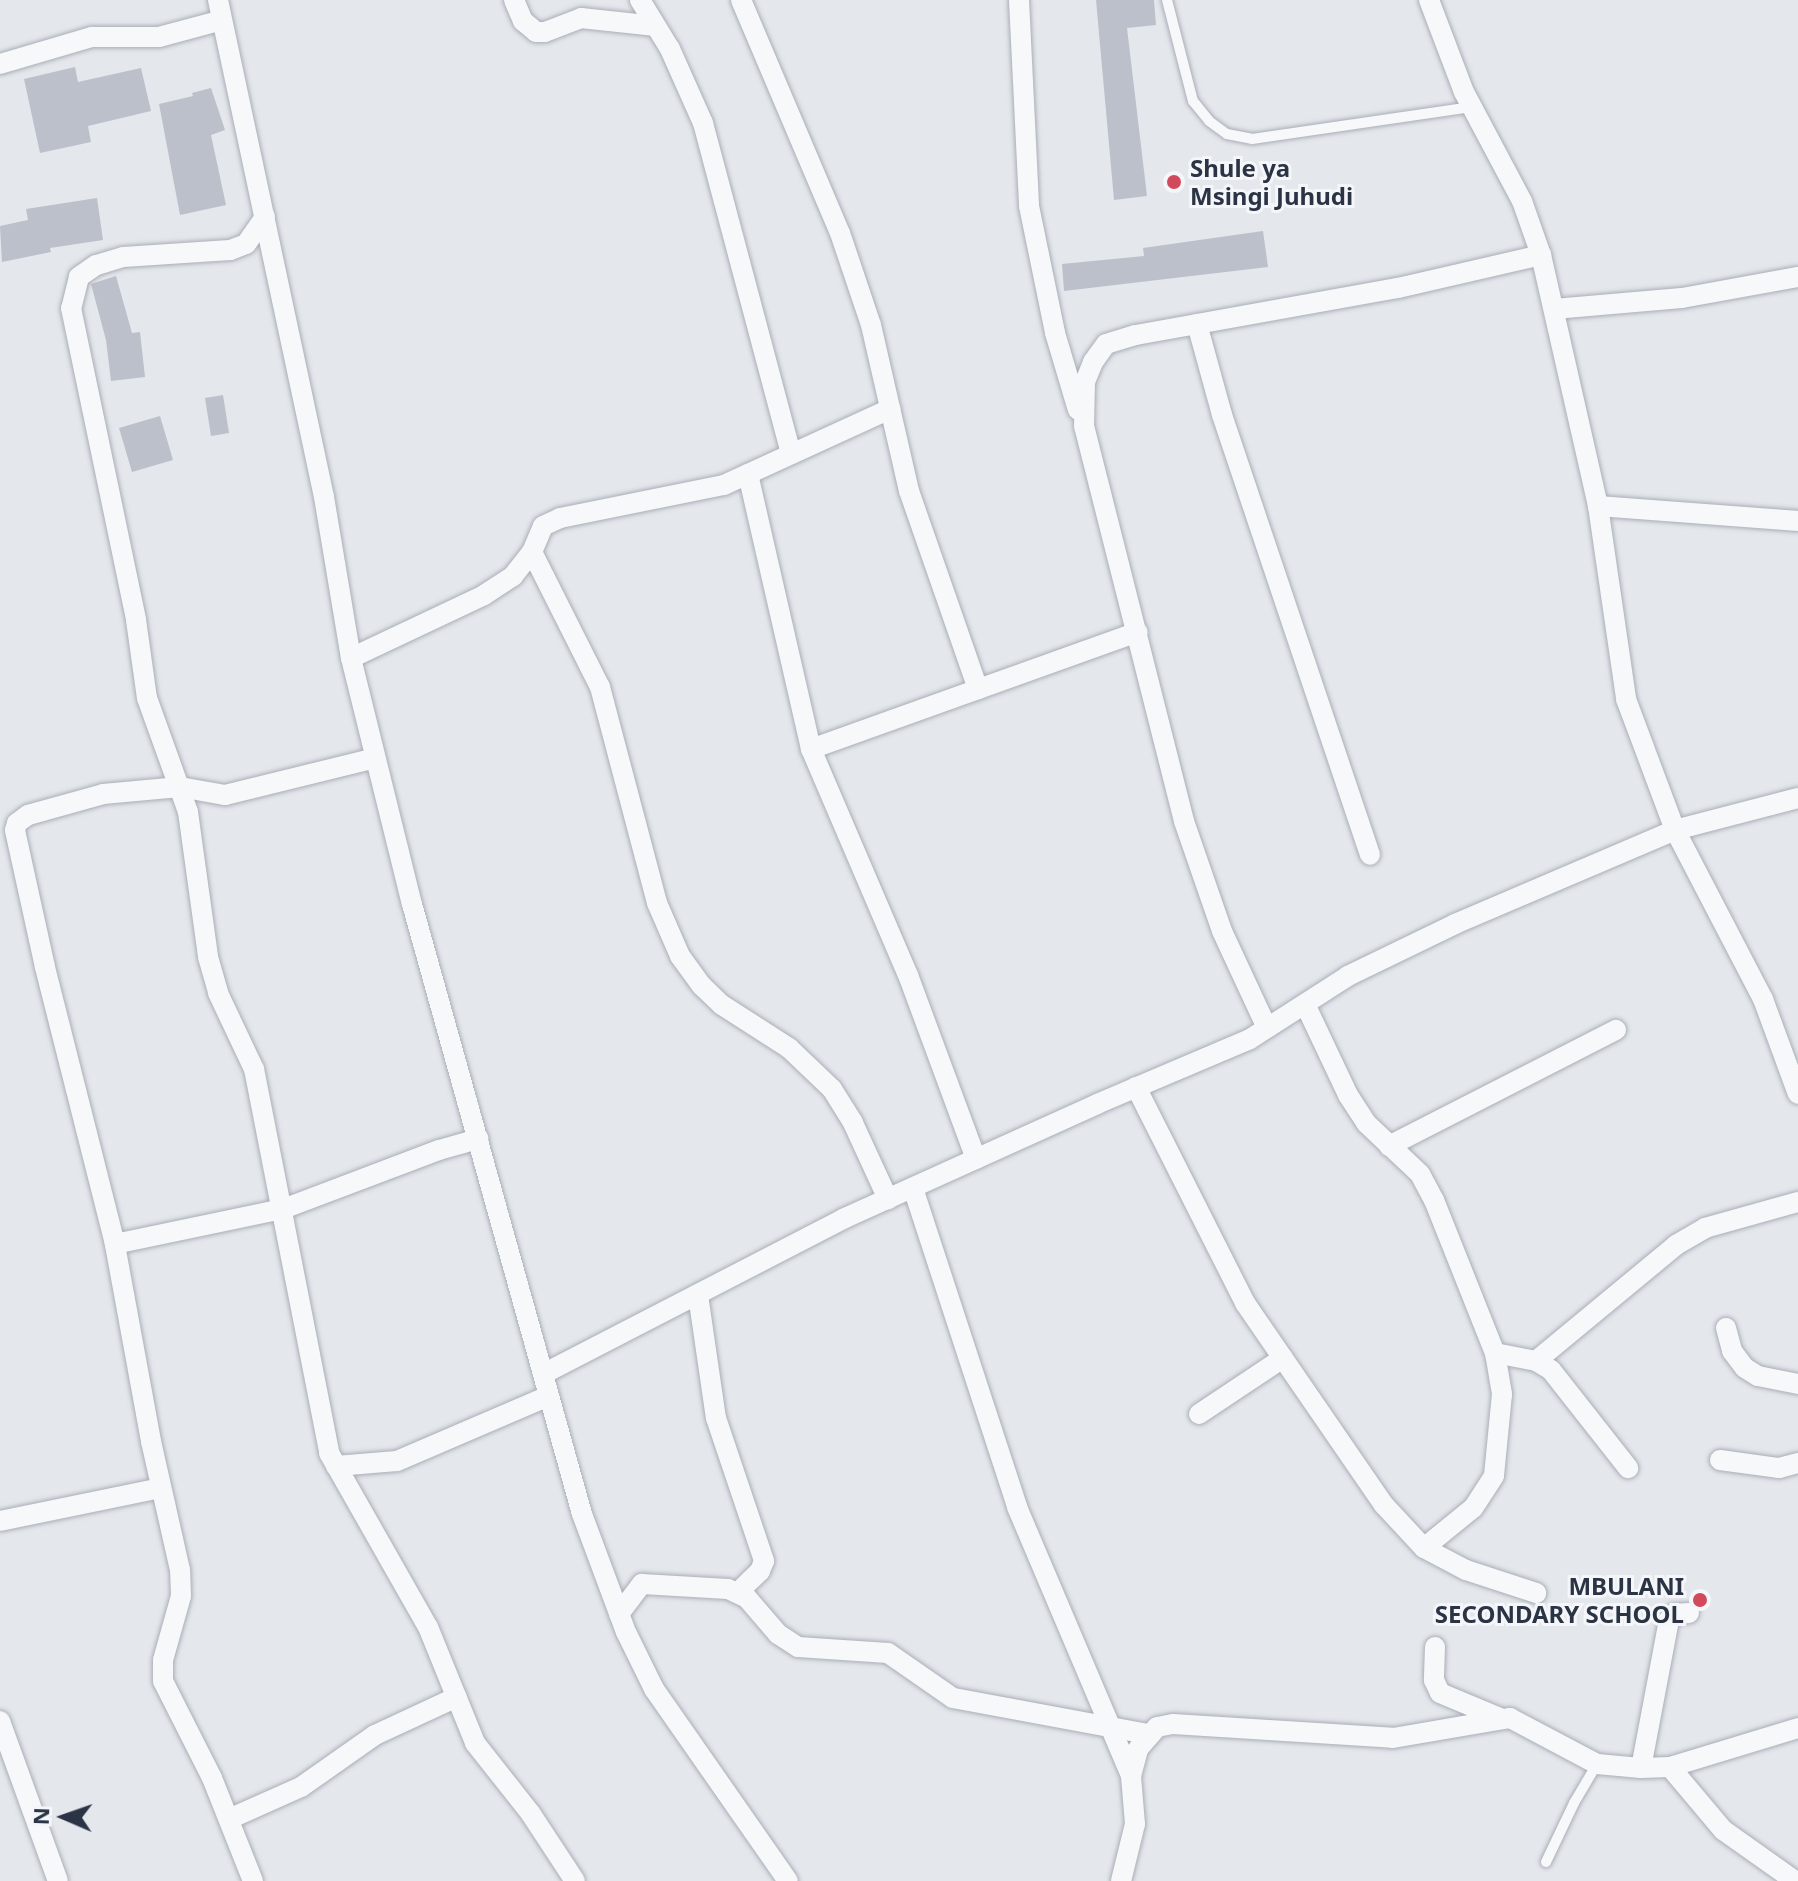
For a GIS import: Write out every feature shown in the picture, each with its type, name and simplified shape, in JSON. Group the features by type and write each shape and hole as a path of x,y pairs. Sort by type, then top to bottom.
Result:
{"street":[{"path":"514,0 523,21 536,32 545,32 581,18 656,26"},
{"path":"640,0 703,123 791,454"},
{"path":"741,0 840,233 871,325 909,491 978,689"},
{"path":"1019,0 1029,206 1055,333 1084,426 1184,821 1222,931 1267,1028"},
{"path":"1429,0 1434,22 1472,107 1522,201 1541,255 1598,506 1626,699 1675,830 1763,999 1798,1094"},
{"path":"0,64 77,39 159,37 220,10 324,497 351,658 412,904 582,1514 619,1614 654,1689 788,1881"},
{"path":"265,217 246,244 230,250 123,257 96,265 79,277 71,298 71,308 136,620 147,698 180,787 196,859 208,957 218,993 254,1069 283,1209 321,1427 336,1466 428,1627 485,1759 531,1814 575,1881"},
{"path":"1084,426 1085,382 1093,362 1106,344 1136,335 1398,288 1541,255"},
{"path":"1554,309 1682,298 1798,277"},
{"path":"1197,324 1222,415 1370,855"},
{"path":"351,658 484,595 513,576 532,552 543,526 560,518 724,485 890,409"},
{"path":"748,474 811,749 908,975 976,1159"},
{"path":"1598,506 1798,521"},
{"path":"532,552 600,687 657,903 680,956 701,985 722,1005 789,1048 832,1089 853,1123 888,1199"},
{"path":"811,749 1138,632"},
{"path":"253,1881 229,1819 163,1681 163,1660 182,1584 115,1244 48,981 7,836 22,818 103,794 180,787 225,795 376,758"},
{"path":"543,1374 888,1199 1250,1039 1348,976 1455,924 1675,830 1798,798"},
{"path":"1305,1004 1348,1095 1366,1123 1420,1174 1434,1200 1495,1353 1502,1394 1494,1476 1473,1508 1424,1548"},
{"path":"1389,1146 1616,1030"},
{"path":"1136,1087 1245,1303 1384,1505 1424,1548 1466,1570 1536,1593"},
{"path":"115,1244 283,1209 439,1150 478,1139"},
{"path":"913,1188 1017,1507 1131,1776"},
{"path":"1536,1361 1676,1245 1705,1228 1798,1202"},
{"path":"698,1295 716,1418 764,1561 760,1571 738,1592"},
{"path":"1726,1328 1732,1351 1745,1368 1758,1376 1798,1384"},
{"path":"1495,1353 1536,1361 1551,1370 1628,1468"},
{"path":"1199,1414 1283,1358"},
{"path":"336,1466 397,1461 549,1396"},
{"path":"1720,1460 1779,1468 1798,1463"},
{"path":"0,1521 161,1488"},
{"path":"619,1614 642,1584 738,1592 788,1643 798,1647 888,1653 953,1698 1148,1734"},
{"path":"1641,1768 1669,1620 1674,1614 1689,1613"},
{"path":"1435,1647 1434,1680 1440,1693 1500,1718 1518,1721 1597,1764 1670,1767 1798,1728"},
{"path":"229,1819 301,1787 375,1735 457,1697"},
{"path":"1121,1881 1135,1824 1131,1776 1138,1749 1157,1727 1173,1724 1393,1738 1500,1718"},
{"path":"0,1721 58,1881"},
{"path":"1670,1767 1723,1830 1795,1881"}],"lane":[{"path":"1167,0 1193,101 1209,121 1227,134 1252,139 1472,107"},
{"path":"1546,1862 1597,1764"}],"building":[{"path":"1096,0 1154,0 1156,25 1127,28 1147,196 1114,200"},
{"path":"75,67 78,82 141,68 151,111 88,126 91,142 40,153 24,79"},
{"path":"211,88 225,130 211,135 226,205 180,215 159,104"},
{"path":"97,198 103,240 50,248 51,252 2,262 0,226 28,220 26,209"},
{"path":"1263,231 1268,267 1064,291 1062,264 1144,256 1143,248"},
{"path":"116,276 132,333 140,332 145,377 111,381 106,340 91,284"},
{"path":"223,395 229,433 211,436 205,398"},
{"path":"160,416 173,460 132,472 119,428"}],"place":[{"name":"Shule ya Msingi Juhudi","path":"1174,182"},
{"name":"MBULANI SECONDARY SCHOOL","path":"1700,1600"}]}
